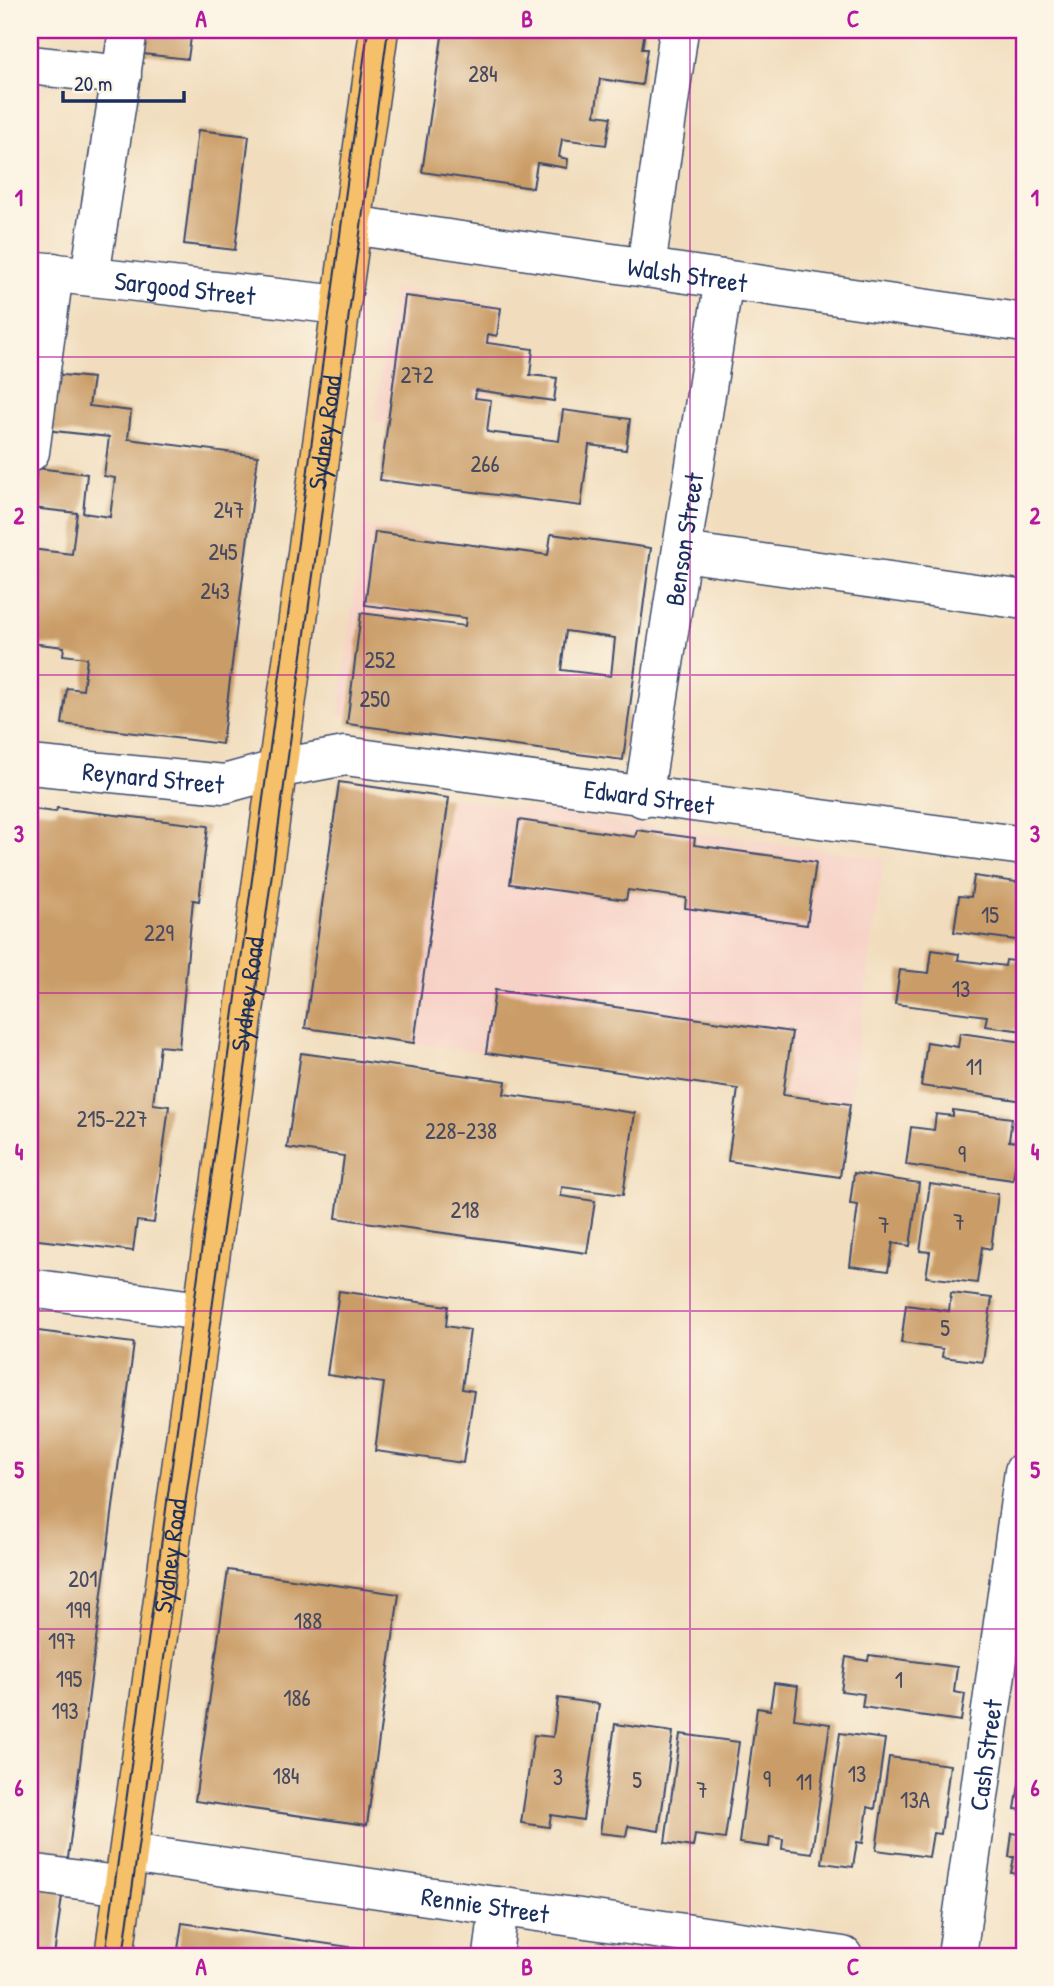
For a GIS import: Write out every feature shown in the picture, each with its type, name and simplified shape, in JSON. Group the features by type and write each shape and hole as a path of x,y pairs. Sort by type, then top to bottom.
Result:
{"highway":[{"name":"Sydney Road","path":"114,1956 379,30"}],"street":[{"path":"30,452 58,273 122,75 128,30"},
{"path":"646,268 679,30"},
{"path":"30,65 122,75"},
{"name":"Walsh Street","path":"351,225 1024,323"},
{"name":"Sargood Street","path":"58,273 340,305"},
{"name":"Benson Street","path":"643,798 724,279"},
{"path":"682,552 1024,600"},
{"name":"Edward Street","path":"276,770 345,756 643,798 1024,846"},
{"name":"Reynard Street","path":"30,765 119,772 214,784 276,770"},
{"path":"30,1288 201,1311"},
{"name":"Cash Street","path":"957,1956 1024,1471"},
{"name":"Rennie Street","path":"30,1873 126,1870 499,1906 843,1956"},
{"path":"493,1956 499,1906"}],"shaded area":[{"path":"393,288 503,303 484,438 374,422"},
{"path":"363,526 435,536 410,726 338,716"},
{"path":"339,782 884,858 850,1104 305,1028"}],"building":[{"path":"137,30 192,30 188,59 134,53"},
{"path":"443,30 645,30 642,49 647,49 642,85 600,79 595,115 611,117 606,145 562,139 559,157 568,159 567,168 537,163 533,188 422,172"},
{"path":"198,130 249,136 235,250 184,244"},
{"path":"405,296 501,308 497,336 488,334 487,343 533,349 530,375 557,378 554,401 476,390 475,398 491,400 487,432 559,441 563,410 630,419 626,450 589,445 581,506 380,480"},
{"path":"52,374 93,378 89,406 131,411 128,439 258,456 222,744 62,724 67,688 83,690 87,658 63,655 64,647 30,643 30,549 72,554 77,513 32,508 37,468 87,474 83,513 110,517 115,478 104,476 109,437 45,430"},
{"path":"375,532 548,555 551,534 651,548 623,760 347,724 361,613 465,626 466,618 365,605","holes":["566,631 615,638 611,676 561,670"]},
{"path":"339,782 449,798 414,1043 305,1028"},
{"path":"57,808 208,826 199,901 193,900 179,1048 160,1046 153,1104 169,1106 154,1223 137,1221 133,1251 30,1239 30,809 56,812"},
{"path":"519,820 635,837 637,830 695,838 694,845 816,862 807,925 685,908 686,898 628,890 626,900 510,884"},
{"path":"974,876 1024,883 1024,941 954,932 959,896 971,897"},
{"path":"932,950 959,954 958,960 1005,966 1006,960 1024,962 1024,1031 985,1026 987,1016 895,1004 900,970 929,973"},
{"path":"495,990 792,1032 783,1095 850,1104 840,1177 728,1161 738,1089 486,1053"},
{"path":"960,1033 1024,1042 1024,1101 921,1086 927,1042 958,1047"},
{"path":"301,1053 506,1081 504,1094 635,1113 623,1195 562,1187 561,1196 595,1201 587,1253 336,1218 344,1156 287,1148"},
{"path":"953,1110 1012,1118 1009,1141 1019,1142 1013,1180 906,1165 911,1127 934,1130 936,1114 953,1116"},
{"path":"854,1173 919,1183 910,1246 893,1243 888,1271 850,1266 858,1205 850,1204"},
{"path":"930,1184 998,1194 991,1249 982,1247 977,1283 926,1277 930,1252 920,1251"},
{"path":"339,1291 448,1306 446,1326 470,1330 462,1389 474,1391 463,1463 375,1451 384,1383 327,1375"},
{"path":"951,1293 992,1298 983,1362 942,1357 943,1349 901,1343 906,1305 949,1311"},
{"path":"30,1330 134,1343 67,1866 30,1861"},
{"path":"228,1570 399,1594 367,1825 195,1801"},
{"path":"869,1655 957,1667 954,1692 965,1694 961,1721 862,1707 864,1694 841,1691 846,1657 868,1661"},
{"path":"774,1683 798,1686 794,1719 830,1724 812,1853 782,1849 783,1839 770,1837 769,1847 739,1843 757,1708 770,1710"},
{"path":"558,1698 599,1704 583,1820 551,1815 549,1827 521,1823 534,1735 553,1737"},
{"path":"615,1724 673,1732 659,1831 628,1826 626,1836 600,1833"},
{"path":"840,1733 885,1739 875,1809 868,1807 863,1843 857,1842 853,1867 822,1863"},
{"path":"680,1734 739,1742 725,1839 695,1835 693,1847 665,1843"},
{"path":"889,1757 950,1765 941,1834 933,1833 929,1857 876,1850"},
{"path":"1024,1760 1024,1810 1015,1809"},
{"path":"1012,1833 1024,1835 1024,1875 1011,1873 1014,1857 1009,1857"},
{"path":"30,1885 63,1889 54,1956 30,1956"},
{"path":"182,1923 406,1955 406,1956 177,1956"}],"tram line":[{"path":"105,1956 368,30"},
{"path":"123,1956 388,30"}]}
